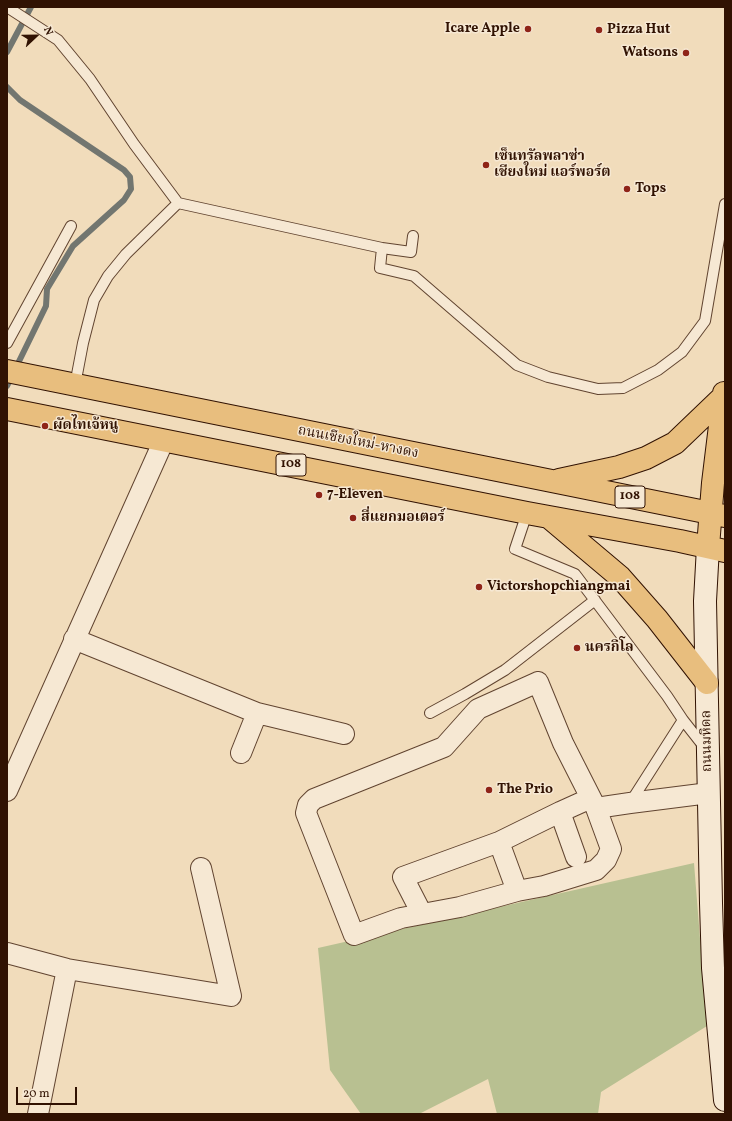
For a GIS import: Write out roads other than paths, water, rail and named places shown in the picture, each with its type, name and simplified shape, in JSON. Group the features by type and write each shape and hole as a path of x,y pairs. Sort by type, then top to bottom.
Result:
{"main road":[{"name":"ถนนเชียงใหม่-หางดง","path":"7,371 718,515"},
{"path":"550,482 619,467 646,458 675,443 724,390"},
{"name":"ถนนมหิดล","path":"724,390 717,549 705,601 713,968 725,1100"},
{"name":"108","path":"7,409 550,518 717,549"},
{"path":"550,518 620,577 657,619 707,683"},
{"path":"711,903 714,891 725,878"}],"street":[{"path":"7,791 164,440"},
{"path":"74,639 257,712 344,734"},
{"path":"538,682 563,743 594,803 611,849 606,860 596,870 544,886 517,891 460,907 401,918 354,935 306,813 308,805 314,799 444,748 478,709 538,682"},
{"path":"241,753 257,712"},
{"path":"422,914 403,877 499,842 560,812 594,803 630,802 709,793"},
{"path":"560,812 576,857"},
{"path":"499,842 517,891"},
{"path":"7,953 67,969 232,996 201,868"},
{"path":"38,1114 67,969"}],"lane":[{"path":"8,7 58,40 90,79 134,144 178,203 382,248 411,252 413,236"},
{"path":"75,385 83,343 94,300 108,276 126,254 178,203"},
{"path":"382,248 380,268 414,276 517,365 548,377 598,389 623,388 658,370 682,352 706,321 725,204"},
{"path":"7,343 71,226"},
{"path":"527,513 515,549 575,574 667,696 683,720 708,751"},
{"path":"430,713 505,670 595,600"},
{"path":"630,802 683,720"}],"waterway":[{"path":"7,52 31,7"},
{"path":"7,87 20,100 124,170 130,177 131,189 124,200 73,246 47,289 46,306 7,386"}],"place":[{"name":"Icare Apple","path":"528,29"},
{"name":"Pizza Hut","path":"599,30"},
{"name":"Watsons","path":"686,53"},
{"name":"เซ็นทรัลพลาซ่า เชียงใหม่ แอร์พอร์ต","path":"486,165"},
{"name":"Tops","path":"627,189"},
{"name":"ผัดไทเจ้หนู","path":"45,426"},
{"name":"7-Eleven","path":"319,495"},
{"name":"สี่แยกมอเตอร์","path":"353,518"},
{"name":"Victorshopchiangmai","path":"479,587"},
{"name":"นครกิโล","path":"577,648"},
{"name":"The Prio","path":"489,790"}]}
